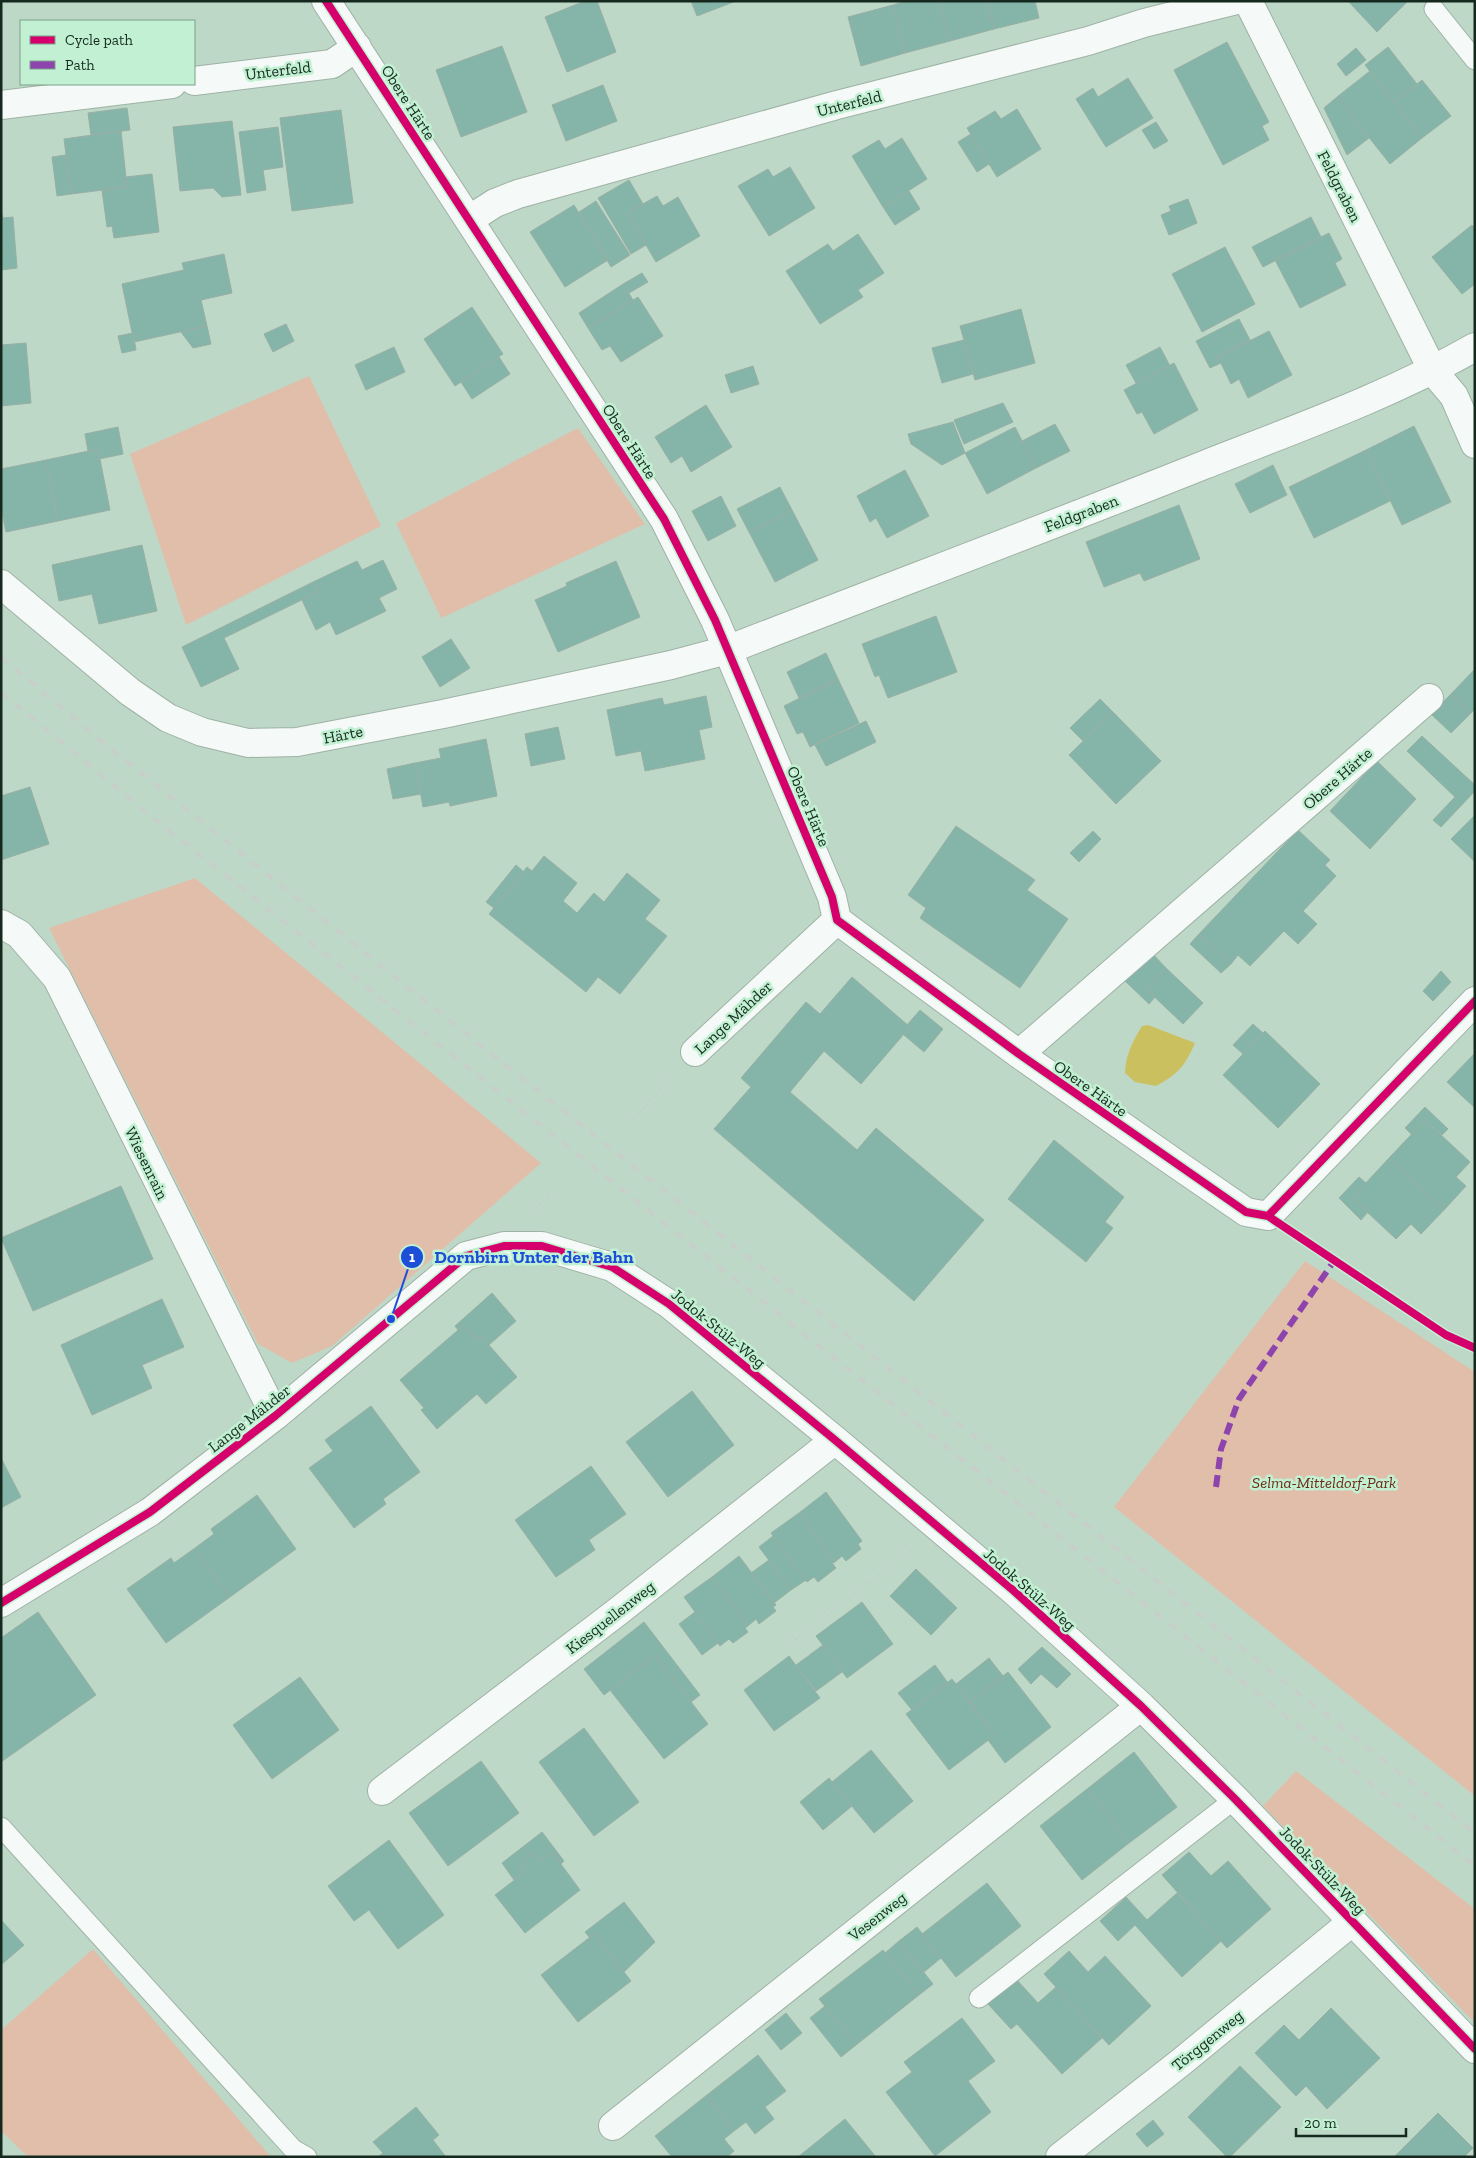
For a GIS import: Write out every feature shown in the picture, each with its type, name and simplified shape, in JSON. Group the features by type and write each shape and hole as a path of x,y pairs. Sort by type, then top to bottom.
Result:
{"street":[{"name":"Obere Härte","path":"326,1 664,519 715,620 832,897 837,920 1019,1054 1246,1212 1268,1216 1475,1001"},
{"name":"Unterfeld","path":"470,219 495,204 518,194 837,105 1088,41 1144,23 1233,1"},
{"name":"Feldgraben","path":"1248,1 1433,371 1454,396 1475,444"},
{"name":"Unterfeld","path":"195,81 332,64 357,47"},
{"path":"1,105 164,85"},
{"name":"Feldgraben","path":"727,650 1136,492 1433,371 1475,347"},
{"name":"Härte","path":"1,584 130,692 168,718 202,732 248,743 297,742 444,714 671,665 727,650"},
{"name":"Obere Härte","path":"1019,1054 1429,698"},
{"name":"Lange Mähder","path":"695,1052 837,920"},
{"name":"Wiesenrain","path":"1,924 19,934 57,978 275,1416"},
{"name":"Lange Mähder","path":"1,1603 150,1512 275,1416 466,1256 504,1246"},
{"name":"Jodok-Stülz-Weg","path":"504,1246 542,1246 612,1267 669,1304 835,1440 1014,1591 1141,1706 1235,1799 1475,2049"},
{"name":"Kiesquellenweg","path":"382,1791 616,1612 835,1440"},
{"name":"Vesenweg","path":"613,2126 1141,1706"},
{"name":"Törggenweg","path":"1060,2157 1180,2063 1353,1921"}],"lane":[{"path":"1434,9 1475,60"},
{"path":"979,1998 1235,1799"},
{"path":"1,1827 293,2149 308,2157"}],"path":[{"path":"808,1656 796,1639 940,1528"}],"green space":[{"path":"309,376 381,526 186,625 130,454"},
{"path":"578,428 645,524 441,618 396,523"},
{"path":"195,878 541,1163 332,1346 292,1363 258,1344 49,928"},
{"name":"Selma-Mitteldorf-Park","path":"1305,1261 1475,1372 1475,1796 1114,1507"},
{"path":"1296,1771 1475,1909 1475,2023 1263,1806"},
{"path":"93,1949 271,2157 28,2157 1,2131 1,2030"}],"shaded area":[{"path":"1148,1025 1195,1043 1180,1069 1156,1086 1135,1082 1125,1073 1126,1061 1133,1043 1142,1026"}],"building":[{"path":"585,1 597,1 616,52 567,72 545,17"},
{"path":"691,1 736,1 697,16"},
{"path":"906,1 939,1 950,41 905,53 893,5"},
{"path":"939,1 987,1 994,29 950,41"},
{"path":"987,1 1035,1 1039,18 994,29"},
{"path":"1348,1 1408,1 1377,32"},
{"path":"893,5 905,53 861,66 848,17"},
{"path":"1227,42 1269,122 1262,126 1269,140 1223,165 1174,70"},
{"path":"502,46 527,112 461,137 436,70"},
{"path":"1388,47 1417,84 1394,102 1365,65"},
{"path":"1356,48 1366,60 1346,76 1337,64"},
{"path":"1370,71 1422,138 1390,164 1337,97"},
{"path":"1128,78 1153,118 1106,147 1076,99 1093,88 1098,97"},
{"path":"1422,80 1451,116 1422,138 1394,102"},
{"path":"603,85 617,121 566,141 552,105"},
{"path":"1337,97 1369,138 1347,155 1324,108"},
{"path":"127,108 130,130 91,135 88,113"},
{"path":"1017,109 1041,149 997,177 967,128 995,111 1001,119"},
{"path":"341,110 353,203 292,211 280,118"},
{"path":"232,121 241,195 222,197 213,188 180,191 173,127"},
{"path":"1156,122 1168,141 1154,149 1142,130"},
{"path":"278,127 283,167 263,170 266,190 247,193 239,132"},
{"path":"121,131 127,187 71,194 64,139"},
{"path":"971,134 989,164 977,172 958,142"},
{"path":"902,138 927,179 883,207 852,156 879,140 885,149"},
{"path":"66,155 71,194 57,196 52,157"},
{"path":"790,167 815,208 769,236 738,186 768,169 773,177"},
{"path":"152,174 159,232 114,238 112,226 107,227 102,190 127,187 126,177"},
{"path":"629,180 643,204 627,213 646,245 631,254 598,198"},
{"path":"909,191 920,209 895,225 883,207"},
{"path":"657,196 663,206 678,197 700,236 656,262 627,213"},
{"path":"1188,199 1197,223 1179,231 1169,206"},
{"path":"596,201 630,255 611,267 579,212"},
{"path":"574,205 608,260 565,287 530,232"},
{"path":"1,211 3,218 13,217 17,268 1,270"},
{"path":"1171,211 1179,231 1169,235 1161,215"},
{"path":"1311,217 1321,237 1263,267 1252,247"},
{"path":"1472,225 1475,228 1475,284 1462,294 1432,257"},
{"path":"1329,233 1342,259 1335,263 1346,285 1300,308 1275,260"},
{"path":"858,234 884,273 858,290 863,297 820,324 786,271 828,244 833,251"},
{"path":"1225,247 1255,304 1202,332 1172,274"},
{"path":"224,254 232,293 201,300 207,326 134,342 122,284 184,270 182,263"},
{"path":"642,273 648,282 629,293 623,284"},
{"path":"623,284 633,300 588,328 579,313"},
{"path":"638,297 663,336 621,362 610,346 602,350 588,328"},
{"path":"472,307 503,354 455,386 424,339"},
{"path":"1021,309 1035,363 975,380 960,326"},
{"path":"1239,319 1250,340 1218,357 1221,363 1210,368 1196,341"},
{"path":"286,324 294,341 273,352 264,334"},
{"path":"207,326 211,344 193,348 181,332"},
{"path":"1269,331 1292,375 1248,398 1239,379 1231,384 1218,357"},
{"path":"133,333 136,350 122,353 118,336"},
{"path":"964,340 973,374 942,383 932,348"},
{"path":"26,343 31,403 1,406 1,345"},
{"path":"394,347 405,372 366,390 355,365"},
{"path":"1160,347 1170,366 1136,383 1126,365"},
{"path":"499,357 510,374 472,399 461,382"},
{"path":"1174,363 1198,410 1154,434 1142,412 1137,414 1124,390"},
{"path":"753,366 759,384 731,393 725,375"},
{"path":"1003,403 1013,422 964,444 954,420"},
{"path":"706,405 732,447 691,472 682,456 671,463 655,437"},
{"path":"953,422 965,453 942,465 911,444 908,434"},
{"path":"1055,424 1070,451 1036,468 1022,441"},
{"path":"1414,426 1451,502 1402,525 1366,450"},
{"path":"118,427 123,454 99,459 98,449 88,451 85,434"},
{"path":"1015,427 1036,468 987,494 965,453"},
{"path":"98,449 110,510 58,521 46,460"},
{"path":"1366,450 1390,501 1314,538 1289,487"},
{"path":"46,460 58,521 6,532 1,508 1,469"},
{"path":"1273,465 1287,495 1250,513 1235,484"},
{"path":"905,470 929,516 887,538 876,518 870,522 857,496"},
{"path":"780,487 792,510 749,532 737,509"},
{"path":"721,496 736,526 708,541 692,511"},
{"path":"1179,505 1200,559 1144,581 1140,573 1104,587 1086,542"},
{"path":"792,510 818,560 775,582 749,532"},
{"path":"142,545 157,611 99,624 92,594 59,601 52,565"},
{"path":"383,560 397,589 379,598 386,611 336,635 330,622 316,630 302,600 318,592 313,582 357,561 362,570"},
{"path":"616,561 640,617 558,652 535,600 567,586 566,583"},
{"path":"313,582 318,592 224,638 239,669 201,687 182,647"},
{"path":"936,616 957,672 888,698 879,675 875,677 862,644"},
{"path":"451,639 470,668 440,687 422,657"},
{"path":"826,653 838,679 799,698 787,672"},
{"path":"1474,670 1475,709 1471,713 1451,694"},
{"path":"838,679 859,723 810,747 803,732 797,734 784,706"},
{"path":"1451,694 1471,713 1451,733 1431,714"},
{"path":"706,696 712,727 699,730 705,759 645,771 641,751 616,756 607,710 662,698 664,705"},
{"path":"1100,699 1113,712 1083,741 1070,728"},
{"path":"1113,712 1161,761 1116,804 1069,755"},
{"path":"866,721 876,742 826,766 815,745"},
{"path":"558,727 565,759 531,766 525,734"},
{"path":"1422,736 1475,785 1475,791 1441,827 1433,820 1455,797 1407,751"},
{"path":"486,739 497,796 450,806 449,802 423,807 415,763 441,758 439,749"},
{"path":"1377,761 1416,799 1370,849 1330,811"},
{"path":"415,763 421,794 393,799 387,769"},
{"path":"30,787 49,844 1,860 1,796"},
{"path":"1475,815 1475,862 1451,839"},
{"path":"956,826 1035,880 1027,890 1068,919 1020,988 920,918 926,908 908,895"},
{"path":"1298,830 1330,860 1325,865 1336,876 1303,911 1317,924 1298,944 1284,931 1250,966 1238,955 1231,964 1199,934"},
{"path":"1093,831 1101,839 1079,862 1070,853"},
{"path":"544,856 577,883 563,901 577,913 594,893 604,902 627,873 660,900 645,919 667,936 620,994 598,977 586,992 489,914 527,867 532,871"},
{"path":"516,865 524,872 494,908 486,902"},
{"path":"1199,934 1231,964 1221,973 1190,944"},
{"path":"1149,950 1166,968 1146,989 1155,997 1149,1004 1122,978"},
{"path":"1166,968 1203,1003 1183,1024 1146,989"},
{"path":"1441,971 1451,982 1433,1001 1423,991"},
{"path":"852,977 910,1027 861,1084 824,1051 790,1092 857,1150 876,1128 984,1220 914,1301 714,1129 751,1087 741,1078 806,1002 820,1014"},
{"path":"920,1010 943,1029 924,1052 904,1035 910,1027 907,1025"},
{"path":"1253,1024 1263,1033 1243,1054 1233,1045"},
{"path":"1265,1031 1320,1084 1278,1128 1223,1075"},
{"path":"1475,1053 1475,1108 1447,1082"},
{"path":"1425,1107 1448,1129 1442,1135 1425,1120 1412,1135 1405,1128"},
{"path":"1425,1120 1470,1162 1456,1177 1466,1186 1444,1210 1389,1158"},
{"path":"1054,1140 1124,1197 1105,1222 1113,1228 1086,1262 1008,1199"},
{"path":"1389,1158 1444,1210 1421,1234 1411,1224 1396,1239 1352,1198"},
{"path":"1359,1177 1366,1183 1352,1198 1368,1212 1361,1220 1339,1198"},
{"path":"121,1186 153,1259 33,1311 1,1238"},
{"path":"492,1293 516,1321 489,1345 481,1336 477,1340 464,1325 458,1330 455,1326"},
{"path":"162,1299 184,1347 142,1365 152,1388 92,1415 61,1345"},
{"path":"464,1325 477,1340 481,1336 517,1377 486,1404 477,1394 437,1429 421,1410 424,1408 400,1380"},
{"path":"692,1391 734,1445 668,1497 626,1442"},
{"path":"371,1406 420,1472 383,1499 386,1504 354,1528 309,1468 333,1451 325,1440"},
{"path":"1,1458 21,1497 1,1508"},
{"path":"591,1466 626,1514 589,1540 595,1550 556,1577 515,1520"},
{"path":"826,1492 862,1541 858,1544 861,1549 846,1561 842,1556 835,1562 799,1513"},
{"path":"257,1495 296,1549 230,1597 195,1548 214,1534 211,1529"},
{"path":"799,1513 835,1562 832,1563 836,1568 818,1582 814,1577 807,1582 771,1533"},
{"path":"773,1536 806,1580 791,1590 759,1547"},
{"path":"195,1548 230,1597 166,1643 127,1589 171,1558 174,1563"},
{"path":"739,1556 776,1605 773,1607 776,1611 759,1624 756,1619 748,1626 712,1577"},
{"path":"769,1560 791,1590 774,1603 751,1573"},
{"path":"916,1569 957,1608 931,1635 890,1596"},
{"path":"712,1577 748,1626 745,1628 748,1632 733,1643 729,1639 720,1646 684,1597"},
{"path":"862,1602 893,1644 847,1678 816,1636"},
{"path":"38,1612 96,1695 1,1762 1,1638"},
{"path":"695,1612 718,1643 702,1655 679,1624"},
{"path":"644,1622 700,1695 691,1702 655,1655 604,1695 584,1669"},
{"path":"823,1645 842,1672 816,1691 796,1665"},
{"path":"1042,1647 1071,1674 1057,1688 1041,1674 1031,1684 1018,1669"},
{"path":"655,1655 708,1724 664,1759 610,1690"},
{"path":"789,1656 820,1698 774,1731 744,1690"},
{"path":"989,1658 1003,1676 969,1703 956,1684"},
{"path":"935,1665 948,1683 912,1710 898,1693"},
{"path":"1008,1672 1051,1727 1005,1763 988,1740 995,1735 969,1703"},
{"path":"300,1677 339,1730 272,1779 233,1725"},
{"path":"952,1679 995,1735 949,1770 906,1714"},
{"path":"584,1728 639,1802 594,1836 539,1762"},
{"path":"871,1750 913,1801 874,1833 832,1782"},
{"path":"1134,1752 1177,1807 1129,1843 1087,1789"},
{"path":"481,1761 519,1813 448,1866 409,1813"},
{"path":"829,1778 852,1806 823,1830 800,1802"},
{"path":"1087,1789 1129,1843 1082,1880 1040,1826"},
{"path":"542,1832 564,1861 561,1864 552,1852 540,1861 534,1853 520,1865 525,1872 514,1880 502,1863"},
{"path":"389,1840 444,1915 398,1949 369,1910 354,1921 328,1886"},
{"path":"552,1852 580,1890 525,1933 495,1895 525,1872 520,1865 534,1853 540,1861"},
{"path":"1189,1852 1211,1876 1228,1861 1271,1909 1227,1948 1162,1875"},
{"path":"987,1883 1021,1926 956,1977 922,1934"},
{"path":"1177,1893 1221,1941 1182,1977 1135,1925 1118,1941 1100,1921 1126,1897 1147,1920"},
{"path":"624,1902 655,1942 624,1972 594,1934 590,1938 585,1932"},
{"path":"1,1920 24,1945 1,1965"},
{"path":"917,1927 941,1958 924,1972 899,1941"},
{"path":"594,1934 631,1981 578,2022 541,1975"},
{"path":"899,1941 933,1984 919,1995 885,1953"},
{"path":"883,1950 919,1995 856,2045 819,1999"},
{"path":"1069,1951 1088,1972 1105,1956 1151,2006 1109,2045 1044,1974"},
{"path":"1015,1978 1038,2003 1056,1987 1102,2038 1062,2074 1017,2024 1011,2029 988,2004"},
{"path":"825,2006 856,2045 841,2057 810,2018"},
{"path":"1331,2008 1380,2058 1327,2109 1306,2086 1296,2096 1255,2053 1284,2025 1299,2040"},
{"path":"786,2013 802,2033 781,2050 765,2030"},
{"path":"962,2018 995,2061 968,2081 991,2112 935,2156 886,2092 912,2072 904,2062"},
{"path":"758,2055 786,2091 765,2107 774,2119 755,2134 746,2122 734,2131 707,2095"},
{"path":"1240,2066 1281,2107 1230,2157 1227,2157 1188,2117"},
{"path":"707,2095 734,2131 724,2139 734,2151 727,2157 672,2157 655,2136"},
{"path":"416,2107 439,2135 433,2140 446,2157 378,2157 383,2153 373,2142"},
{"path":"1438,2113 1473,2148 1464,2157 1394,2157"},
{"path":"845,2119 876,2157 798,2157"},
{"path":"1153,2120 1164,2134 1147,2147 1136,2134"}],"railway":[{"path":"1,657 94,735 421,998 1475,1833"},
{"path":"1,692 147,813 1475,1866"}],"marked path":[{"path":"1216,1487 1221,1449 1239,1399 1334,1261"}],"cycle path":[{"path":"326,1 664,519 715,620 832,897 837,920 1019,1054 1246,1212 1268,1216 1446,1335 1475,1348"},
{"path":"1268,1216 1475,1001"},
{"path":"1,1603 150,1512 275,1416 466,1256 504,1246 542,1246 612,1267 669,1304 835,1440 1014,1591 1141,1706 1235,1799 1475,2049"}],"place":[{"name":"Dornbirn Unter der Bahn","path":"391,1319"}]}
